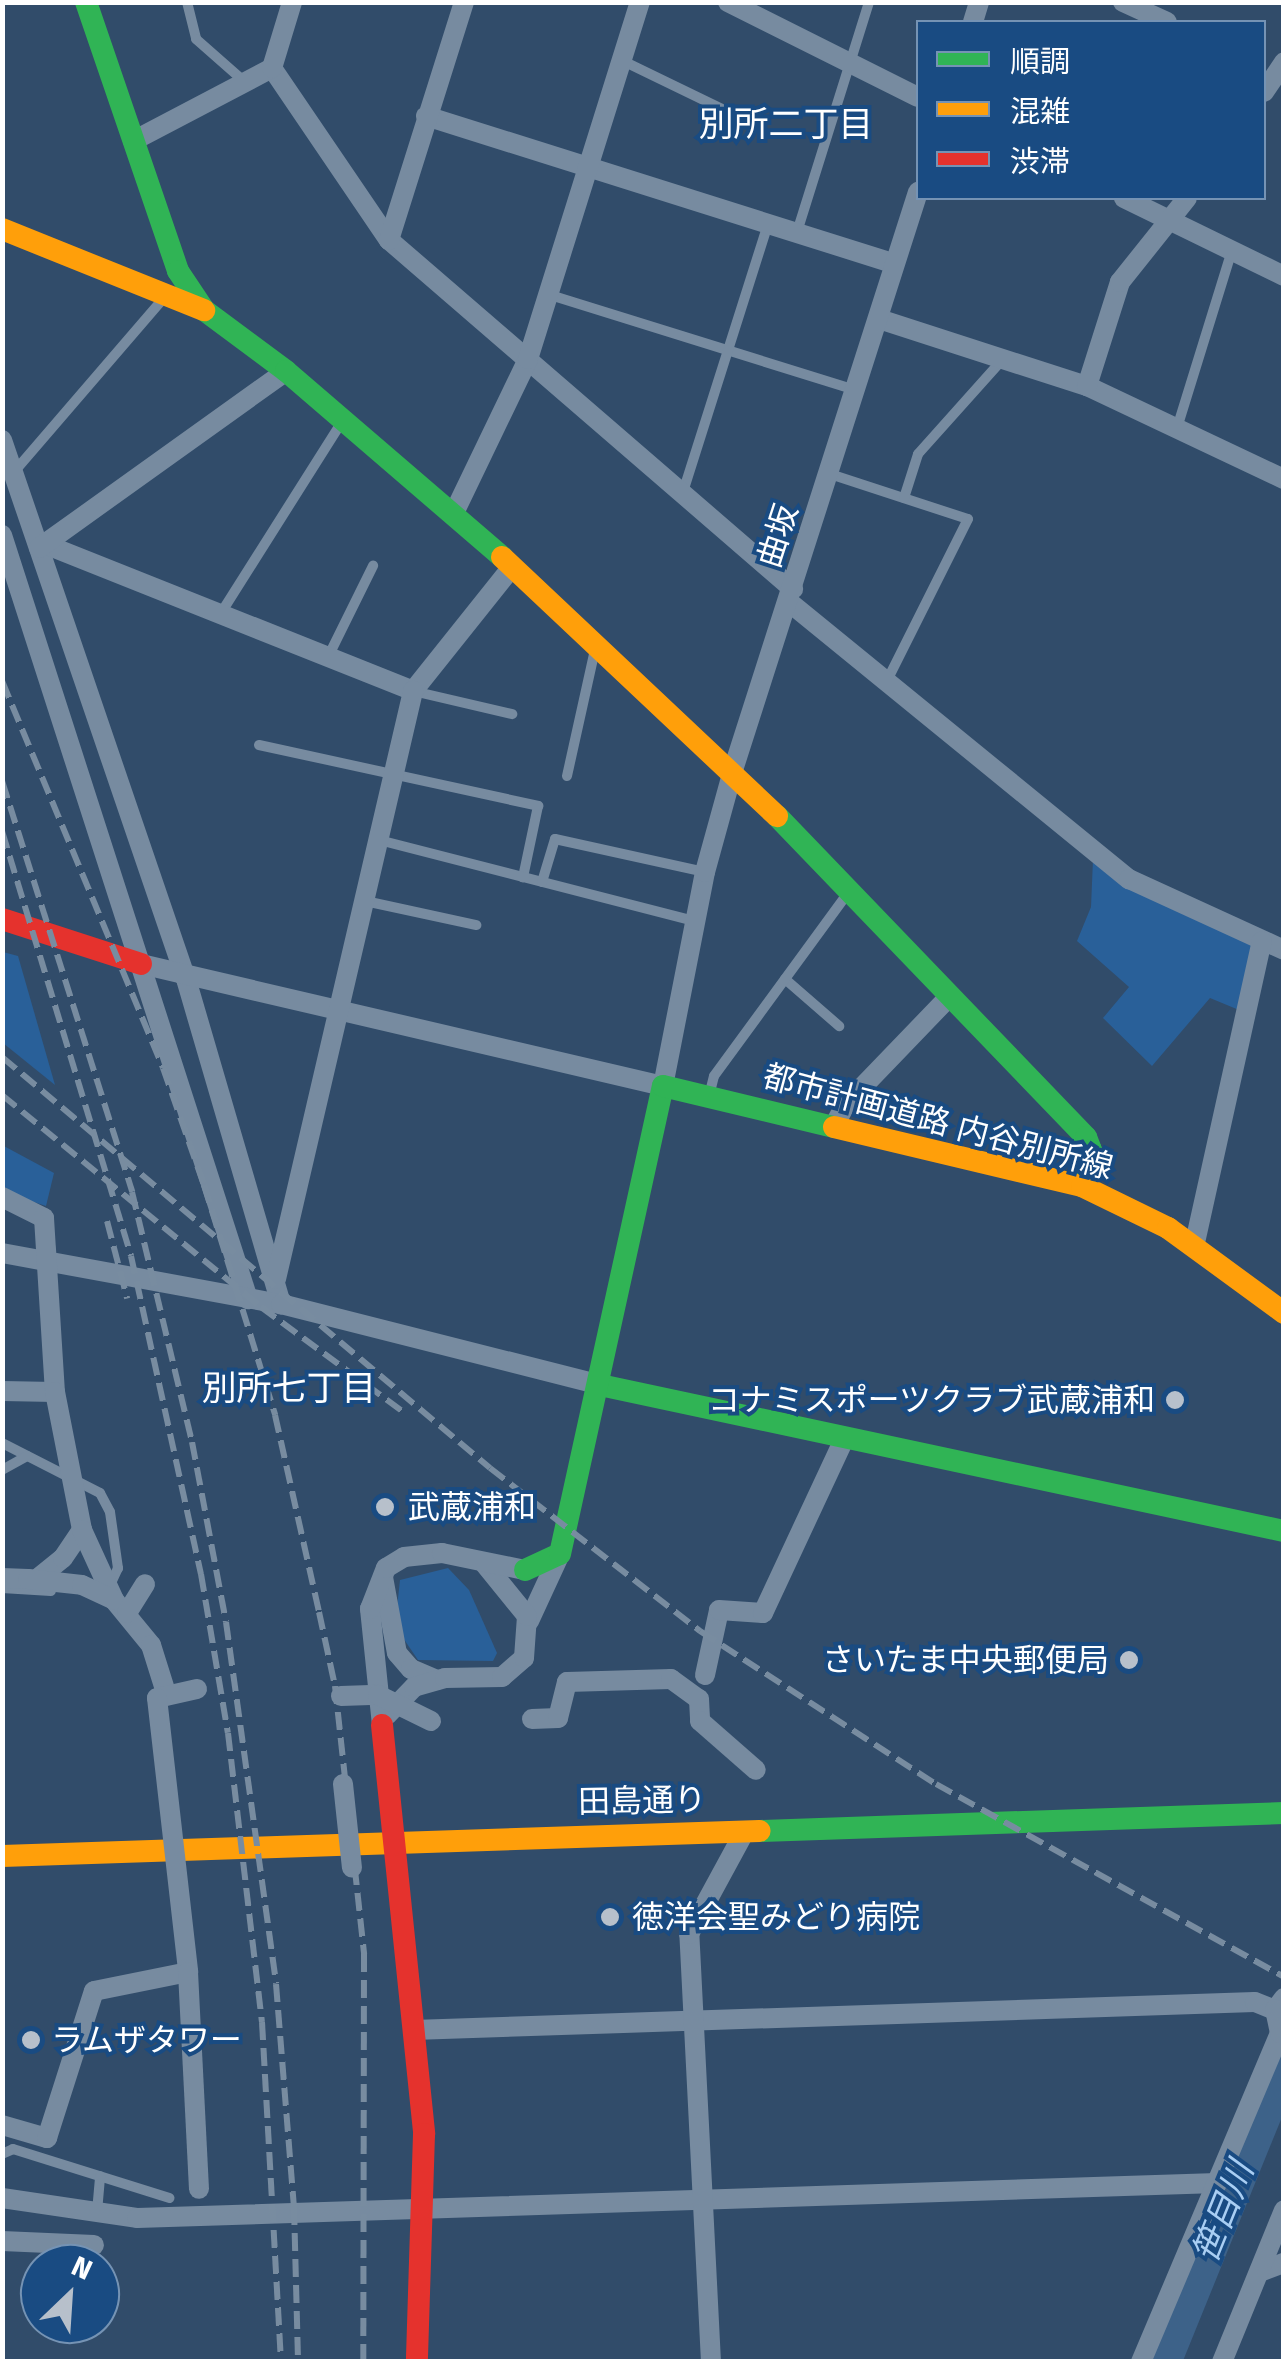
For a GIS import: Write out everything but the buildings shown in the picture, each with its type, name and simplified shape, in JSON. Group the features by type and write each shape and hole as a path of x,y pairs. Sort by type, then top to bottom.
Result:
{"street":[{"path":"86,2 178,270 204,310"},
{"path":"133,141 272,68 292,2"},
{"path":"389,240 464,2"},
{"path":"453,515 528,359 640,2"},
{"path":"728,2 916,96"},
{"path":"1123,2 1163,20"},
{"path":"272,68 389,240 683,492 887,682 1129,879 1284,950"},
{"path":"426,116 894,264"},
{"name":"曲坂","path":"664,1086 705,872 733,770 916,198"},
{"path":"1128,200 1284,276"},
{"path":"1086,386 1120,282 1185,200"},
{"path":"2,230 204,310 286,371 598,640 733,770 1086,1137 1091,1150 1082,1186"},
{"path":"879,319 1086,386 1284,480"},
{"path":"42,547 286,371"},
{"path":"2,440 42,547 186,979 278,1294"},
{"path":"248,1299 4,548 42,547 413,692"},
{"path":"278,1294 413,692 512,567"},
{"path":"2,918 186,979 664,1086 560,1554 528,1621 528,1650 512,1672 437,1680 401,1697 382,1725"},
{"path":"1194,1247 1262,940"},
{"path":"834,1126 845,1105 950,996"},
{"name":"都市計画道路 内谷別所線","path":"664,1086 1082,1186 1143,1213 1284,1313"},
{"path":"2,1197 44,1218 55,1392 82,1530 122,1608 151,1645 166,1696"},
{"path":"2,1254 248,1299 278,1294 600,1385 1284,1531"},
{"path":"2,1391 55,1392"},
{"path":"756,1770 700,1721 699,1700 690,1681 720,1610 763,1613 845,1437"},
{"path":"37,1578 63,1558 82,1530"},
{"path":"417,2362 423,2212 413,2030 370,1609 383,1571 424,1554 478,1558 525,1570 560,1554"},
{"path":"478,1558 513,1592 528,1621"},
{"path":"383,1571 392,1643 411,1669 437,1680"},
{"path":"2,1578 37,1578 82,1585 122,1608 153,1646 160,1675 180,1850"},
{"path":"122,1608 145,1584"},
{"path":"532,1719 558,1718 567,1682 690,1681"},
{"path":"197,1689 156,1698 188,1972 200,2188"},
{"path":"341,1696 378,1695 425,1717"},
{"path":"340,1788 352,1868"},
{"name":"田島通り","path":"2,1856 391,1838 745,1832 1284,1812"},
{"path":"711,2362 688,1934 745,1832"},
{"path":"2,2125 47,2138 94,1991 188,1972"},
{"path":"413,2030 1279,2004 1280,2034 1141,2362"},
{"path":"2,2198 137,2218 423,2212 702,2196 1217,2183"},
{"path":"1222,2362 1284,2210"},
{"path":"2,2241 71,2244"},
{"path":"1260,2272 1284,2263"}],"lane":[{"path":"187,2 196,39 245,82"},
{"path":"797,232 869,2"},
{"path":"621,60 726,111"},
{"path":"683,492 768,223"},
{"path":"1177,428 1232,250"},
{"path":"546,294 856,390"},
{"path":"13,473 167,295"},
{"path":"904,498 918,454 1003,359"},
{"path":"220,614 343,420"},
{"path":"830,474 968,519 887,682"},
{"path":"328,658 373,566"},
{"path":"567,776 598,640"},
{"path":"413,692 512,714"},
{"path":"260,745 538,806 523,877"},
{"path":"378,840 695,921"},
{"path":"542,882 555,840 705,872"},
{"path":"708,1097 714,1076 849,892"},
{"path":"364,901 476,925"},
{"path":"786,978 840,1026"},
{"path":"2,1443 92,1487 106,1502 118,1568 111,1586 92,1592 2,1588"},
{"path":"2,1470 27,1456"},
{"path":"92,1592 122,1608"},
{"path":"2,2154 13,2149 170,2198"},
{"path":"97,2212 100,2176"}],"shaded area":[{"path":"1093,859 1253,946 1239,1010 1210,998 1152,1066 1103,1018 1129,987 1077,941 1091,907"},
{"path":"3,952 18,956 55,1085 3,1043"},
{"path":"2,1145 54,1173 46,1206 3,1192"},
{"path":"448,1568 469,1590 497,1653 493,1661 418,1660 395,1626 400,1580"}],"waterway":[{"name":"笹目川","path":"1162,2362 1284,2062"}],"railway":[{"path":"2,681 163,1068 204,1185 275,1415 335,1686 364,1954 363,2362"},
{"path":"2,781 132,1192 192,1442 226,1622 276,1984 294,2207 298,2362"},
{"path":"2,831 131,1256 201,1574 228,1733 262,2022 281,2362"},
{"path":"2,1057 490,1468 700,1631 936,1784 1284,1977"},
{"path":"2,1095 261,1307 402,1411"},
{"path":"107,1221 127,1298"}],"traffic: fast":[{"path":"86,2 178,271 204,310 286,371 502,557"},
{"path":"777,816 1086,1137 1091,1150 1082,1186"},
{"path":"525,1570 560,1554 663,1086 834,1127"},
{"path":"600,1385 1284,1531"},
{"path":"760,1831 1284,1813"}],"traffic: slow":[{"path":"2,229 204,310"},
{"path":"502,557 777,816"},
{"path":"834,1127 1082,1186 1168,1228 1284,1313"},
{"path":"2,1856 760,1831"}],"traffic: jam":[{"path":"2,919 141,964"},
{"path":"382,1725 424,2134 417,2362"}],"place":[{"name":"コナミスポーツクラブ武蔵浦和","path":"1175,1400"},
{"name":"武蔵浦和","path":"385,1507"},
{"name":"さいたま中央郵便局","path":"1129,1660"},
{"name":"徳洋会聖みどり病院","path":"610,1917"},
{"name":"ラムザタワー","path":"31,2040"}],"district":[{"name":"別所二丁目","path":"786,124"},
{"name":"別所七丁目","path":"289,1388"}]}
